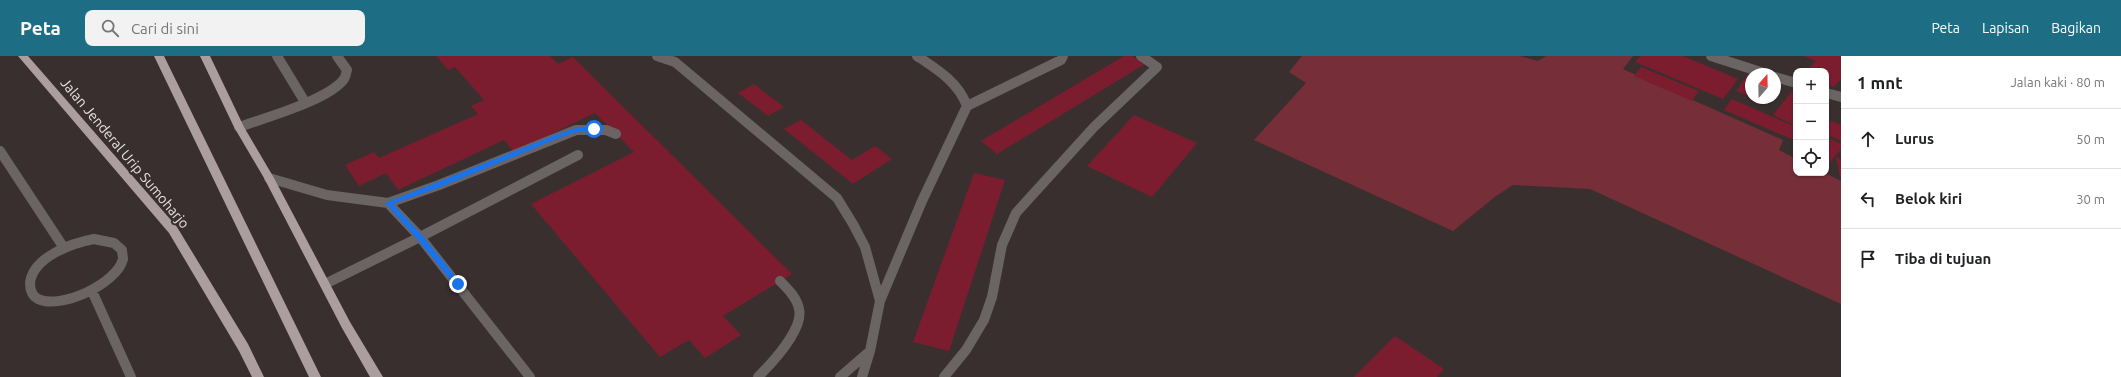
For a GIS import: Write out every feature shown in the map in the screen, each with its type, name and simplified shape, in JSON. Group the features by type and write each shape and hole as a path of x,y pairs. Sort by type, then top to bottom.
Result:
{"highway":[{"name":"Jalan Jenderal Urip Sumoharjo","path":"23,56 173,230 244,348 258,377"},
{"path":"159,56 315,377"},
{"path":"205,56 239,127 270,178 346,325 377,377"}],"street":[{"path":"277,56 305,102"},
{"path":"239,127 305,102 334,88 345,78 346,70 337,56"},
{"path":"657,56 673,58 837,198 865,247 880,301"},
{"path":"917,56 963,92 968,106"},
{"path":"862,377 870,351 880,301 922,201 968,106 1061,60 1063,56"},
{"path":"944,377 966,351 984,320 993,296 1002,241 1013,218 1094,127 1158,67 1141,56"},
{"path":"1711,56 1748,68"},
{"path":"1781,79 1793,82"},
{"path":"1829,94 1841,97"},
{"path":"270,178 327,195 388,203 439,185 576,130 606,130 616,134"},
{"path":"0,151 64,248"},
{"path":"325,284 420,237 578,155"},
{"path":"388,203 420,237 530,377"},
{"path":"101,240 118,244 123,251 122,260 116,271 106,282 92,291 76,298 48,302 37,299 30,293 29,285 32,275 39,265 64,248 79,242 101,240"},
{"path":"758,377 769,368 793,332 800,313 794,298 780,281"},
{"path":"92,291 131,377"},
{"path":"840,377 870,351"}],"shaded area":[{"path":"1302,56 1520,56 1538,61 1546,56 1633,56 1623,69 1783,140 1779,150 1793,157 1793,176 1829,175 1841,181 1841,304 1590,189 1513,185 1496,196 1453,231 1254,140 1306,83 1289,72"}],"building":[{"path":"436,56 550,56 558,64 573,57 792,274 723,316 741,335 705,358 689,340 660,357 531,204 634,152 595,113 514,152 504,140 398,190 386,173 359,186 345,165 374,152 379,158 478,114 471,106 484,100 455,67 448,70"},
{"path":"1124,56 1132,56 1145,64 997,154 981,141"},
{"path":"1640,56 1683,56 1738,79 1723,99 1635,62"},
{"path":"1804,56 1841,56 1841,79 1834,87 1829,85 1829,68 1809,68 1816,61"},
{"path":"1641,67 1699,91 1692,101 1634,76"},
{"path":"1745,78 1745,95 1736,91"},
{"path":"754,84 784,107 768,116 738,93"},
{"path":"1792,91 1793,92 1793,125 1773,115"},
{"path":"1732,99 1793,126 1793,140 1724,110"},
{"path":"1134,115 1197,143 1152,197 1087,166"},
{"path":"801,120 852,160 875,146 892,159 853,184 784,129"},
{"path":"1829,120 1841,125 1841,141 1829,135"},
{"path":"1829,138 1841,144 1841,149 1829,164"},
{"path":"1836,157 1841,159 1841,177 1840,177"},
{"path":"974,173 1005,180 949,351 913,342"},
{"path":"1395,336 1444,369 1437,377 1354,377"}],"route":[{"path":"458,284 420,237 388,203 439,185 557,136 576,130 594,129"}]}
